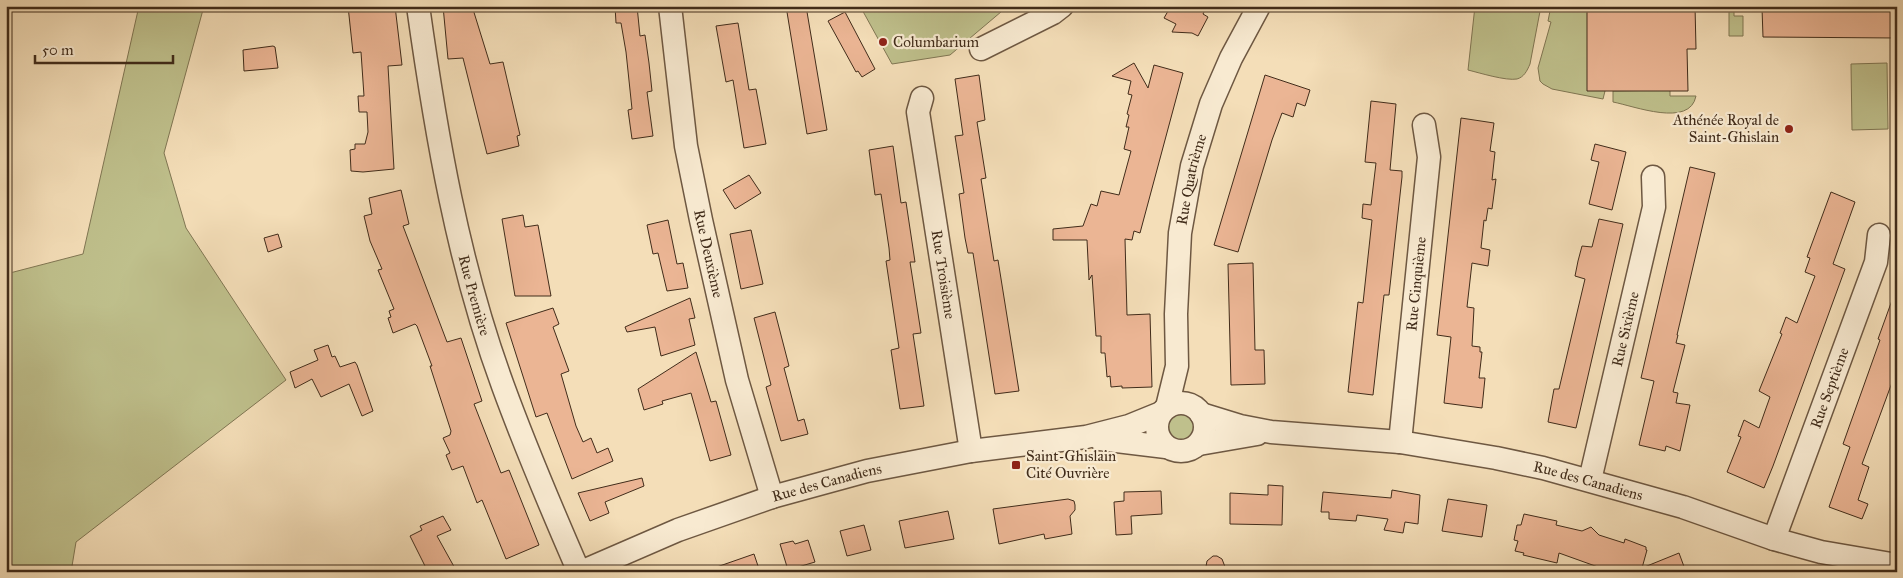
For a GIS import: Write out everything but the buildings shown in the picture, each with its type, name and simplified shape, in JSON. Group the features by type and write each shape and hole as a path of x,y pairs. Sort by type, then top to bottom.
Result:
{"street":[{"name":"Rue Première","path":"418,6 428,76 451,203 471,281 502,385 539,480 580,572"},
{"name":"Rue Deuxième","path":"670,6 686,146 700,220 737,380 772,497"},
{"path":"981,49 1054,13 1062,6"},
{"name":"Rue Quatrième","path":"1164,410 1177,366 1176,314 1180,233 1192,166 1211,104 1231,58 1260,6"},
{"name":"Rue Troisième","path":"922,98 918,112 971,451"},
{"name":"Rue Cinquième","path":"1400,442 1428,157 1424,125"},
{"name":"Rue Sixième","path":"1590,480 1654,207 1653,177"},
{"name":"Rue Septième","path":"1774,539 1876,262 1879,235"},
{"name":"Rue Quatrième","path":"1177,366 1198,411"},
{"name":"Rue des Canadiens","path":"580,572 678,530 772,497 867,472 971,451 1086,437 1129,426 1181,403 1240,426 1271,432 1400,442 1496,458 1590,480 1683,507 1774,539 1821,552 1897,565"},
{"path":"1164,410 1158,420 1156,430 1161,442 1166,447"},
{"path":"1198,411 1205,429 1199,444"},
{"name":"Rue des Canadiens","path":"1086,437 1166,447 1184,452 1191,450 1199,444 1271,432"}],"green space":[{"path":"139,6 204,6 164,153 186,228 286,380 76,542 71,572 6,572 6,274 83,254"},
{"path":"860,6 1008,6 950,55 892,64"},
{"path":"1475,6 1541,6 1530,64 1522,77 1506,79 1468,70"},
{"path":"1551,6 1587,6 1605,91 1603,99 1552,89 1540,81 1538,68 1551,22 1548,21"},
{"path":"1729,6 1734,6 1734,16 1743,16 1743,36 1729,36"},
{"path":"1893,56 1897,56 1897,110 1894,110"},
{"path":"1887,63 1888,129 1852,130 1851,64"},
{"path":"1670,90 1670,96 1696,96 1692,106 1683,111 1660,113 1613,102 1613,91"},
{"path":"1181,413 1191,417 1195,427 1191,437 1181,441 1171,437 1167,427 1171,417"}],"place":[{"name":"Columbarium","path":"883,42"},
{"name":"Athénée Royal de Saint-Ghislain","path":"1789,129"},
{"name":"Saint-Ghislain Cité Ouvrière","path":"1016,465"}]}
